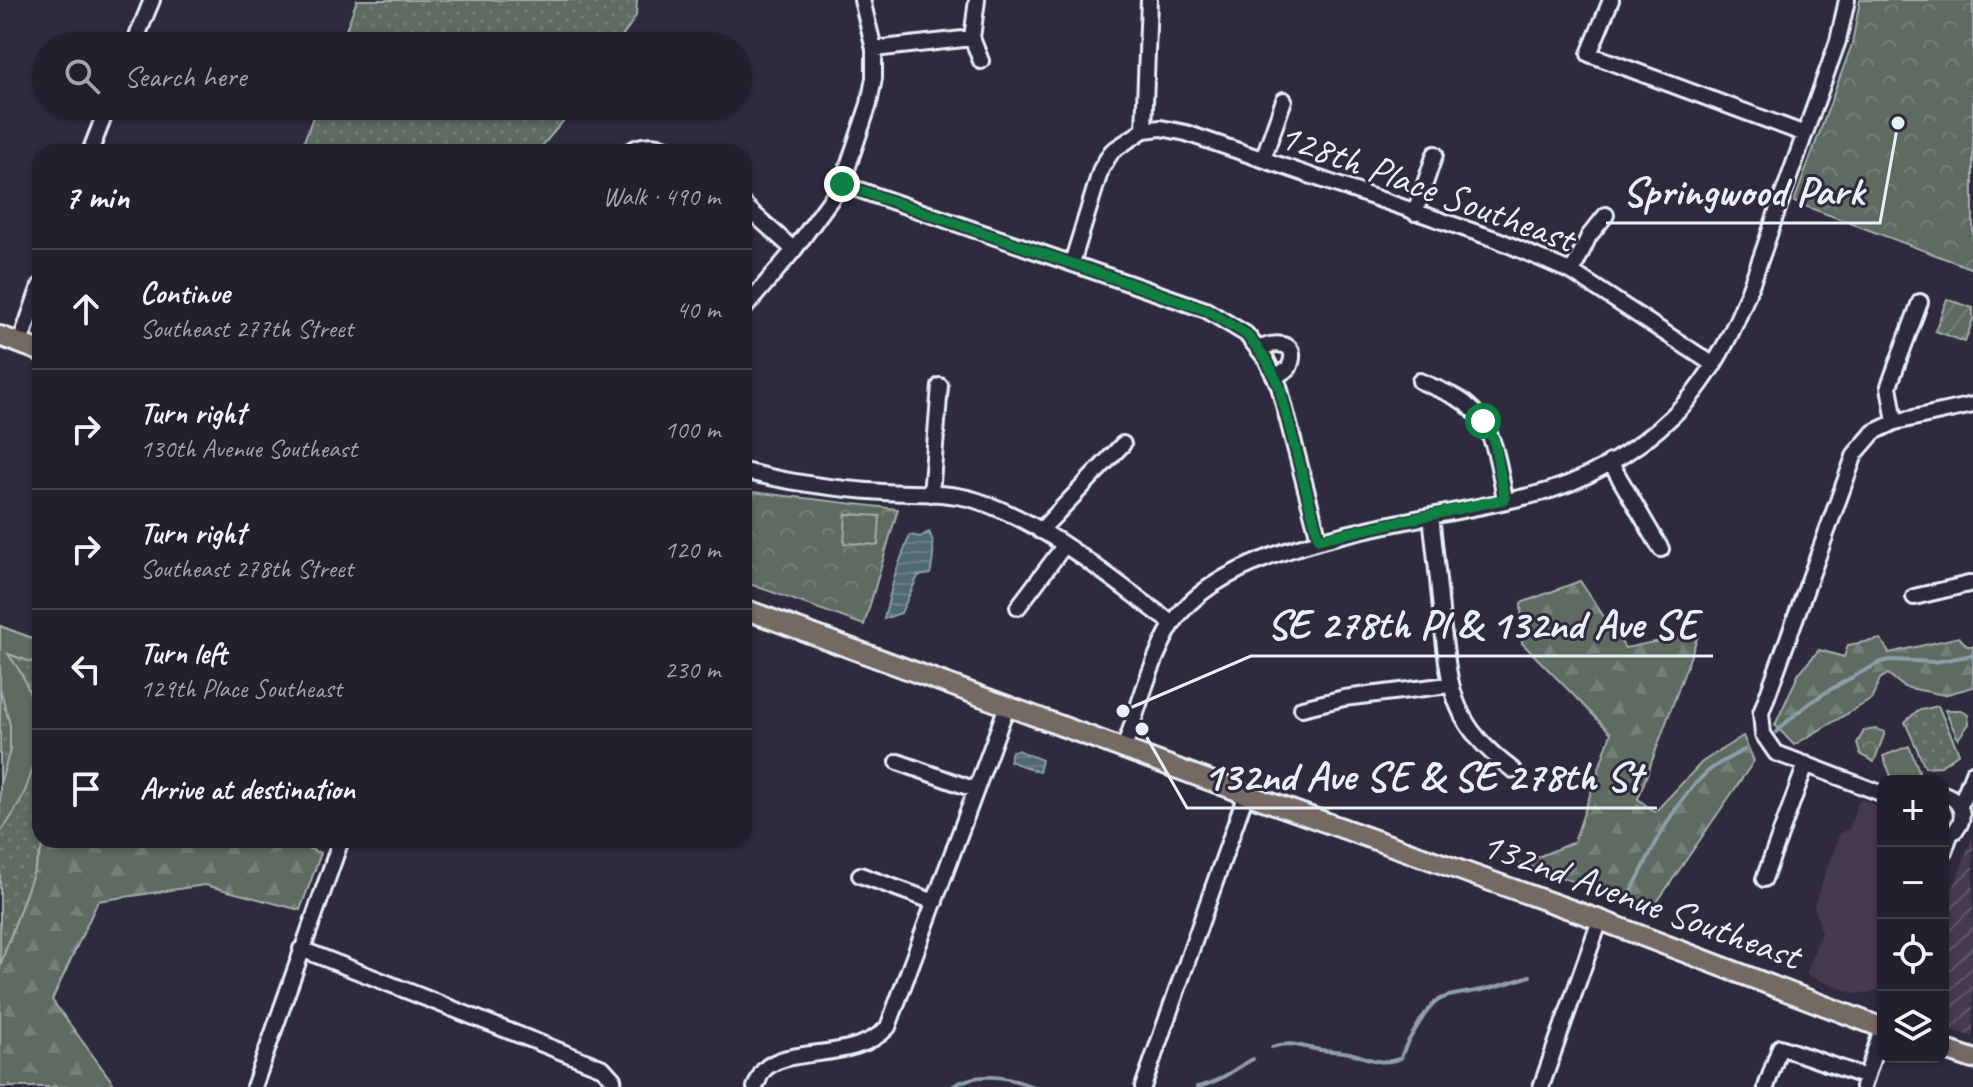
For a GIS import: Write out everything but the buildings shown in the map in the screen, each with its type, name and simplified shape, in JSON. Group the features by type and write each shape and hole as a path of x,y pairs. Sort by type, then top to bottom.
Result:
{"main road":[{"path":"0,336 32,348"},
{"name":"132nd Avenue Southeast","path":"752,612 1246,794 1600,920 1877,1025"},
{"path":"1949,1051 1973,1059"}],"street":[{"path":"139,32 152,0"},
{"path":"752,300 794,250 842,184 869,104 874,78 874,49 862,0"},
{"path":"977,0 972,38 981,61"},
{"path":"1072,263 1101,169 1112,151 1144,130 1149,0"},
{"path":"1611,0 1589,54 1805,134"},
{"path":"1124,749 1172,623 1210,585 1227,575 1319,539 1551,490 1610,462 1643,441 1688,400 1714,365 1744,306 1838,41 1847,0"},
{"path":"874,49 972,38"},
{"path":"1263,159 1284,100"},
{"path":"93,144 103,120"},
{"name":"128th Place Southeast","path":"1144,130 1161,128 1186,133 1498,240 1572,272 1714,365"},
{"path":"1415,213 1435,154"},
{"path":"842,184 1206,310 1246,334 1275,377 1319,539"},
{"path":"752,212 794,250"},
{"path":"1572,272 1589,236 1606,215"},
{"path":"1895,422 1889,386 1920,302"},
{"path":"20,343 32,309"},
{"path":"1262,354 1274,342 1290,350 1289,368 1275,377"},
{"path":"1420,381 1464,402 1483,421 1494,440 1505,499"},
{"path":"931,494 940,386"},
{"path":"1877,792 1776,753 1763,734 1761,713 1855,454 1874,432 1895,422 1973,405"},
{"path":"1040,531 1123,444"},
{"path":"1610,462 1661,549"},
{"path":"752,473 824,488 973,499 1040,531 1172,623"},
{"path":"1431,516 1449,685 1473,733 1488,751 1513,770"},
{"path":"1018,607 1064,546"},
{"path":"1914,597 1973,583"},
{"path":"1302,708 1344,698 1449,685"},
{"path":"755,1087 765,1069 787,1059 857,1047 881,1035 893,1016 1007,706"},
{"path":"898,762 976,790"},
{"path":"1764,879 1806,764"},
{"path":"1949,835 1956,831 1962,819 1960,806 1973,773"},
{"path":"1143,1087 1246,794"},
{"path":"1949,796 1960,806"},
{"path":"254,1087 338,848"},
{"path":"860,875 935,902"},
{"path":"1541,1087 1600,920"},
{"path":"301,949 603,1068 613,1079 614,1087"},
{"name":"132nd Avenue Southeast","path":"1766,1087 1780,1047 1864,1082 1877,1044"}],"shaded area":[{"path":"1859,799 1877,805 1877,990 1856,994 1806,975 1821,932 1814,905 1840,833 1849,829"},
{"path":"1973,835 1973,1037 1949,1029 1949,900"}],"green space":[{"path":"357,0 637,0 636,16 625,32 345,32"},
{"path":"1860,0 1973,0 1973,269 1794,202 1852,44"},
{"path":"312,120 564,120 544,144 303,144"},
{"path":"1947,299 1973,308 1973,319 1965,342 1935,331"},
{"path":"752,492 898,509 864,625 752,585"},
{"path":"846,514 880,516 878,545 844,543"},
{"path":"1580,581 1625,648 1699,633 1638,799 1655,812 1702,762 1743,736 1754,761 1653,908 1521,864 1574,842 1611,733 1522,643 1521,603"},
{"path":"0,626 32,638 32,848 42,848 0,966"},
{"path":"0,626 32,638 32,662 8,654 23,677 32,701 32,768 22,798 0,833 0,784 10,750 10,725 0,688"},
{"path":"1959,637 1967,646 1973,646 1973,687 1944,695 1904,687 1888,674 1880,679 1872,699 1794,745 1775,725 1799,673 1819,650 1844,657 1848,645 1881,639 1889,653"},
{"path":"1938,706 1959,753 1941,766 1925,767 1905,722 1917,711"},
{"path":"1945,710 1961,710 1968,715 1969,724 1958,739"},
{"path":"1876,729 1885,732 1874,762 1861,755 1857,743 1864,731"},
{"path":"1909,746 1919,771 1917,775 1891,775 1883,756"},
{"path":"42,848 307,848 321,853 300,910 205,885 98,901 52,1000 116,1087 0,1087 0,966"}],"water":[{"path":"929,532 933,547 930,574 918,576 901,613 884,619 895,574 910,535 920,537"},
{"path":"1012,751 1042,760 1039,772 1009,761"}],"waterway":[{"path":"1777,732 1813,701 1881,662 1935,662 1973,655"},
{"path":"1626,902 1681,801 1710,769 1744,750"},
{"path":"1272,1047 1294,1045 1348,1053 1376,1061 1394,1060 1401,1058 1429,1009 1441,999 1530,976"},
{"path":"1197,1087 1253,1059"},
{"path":"952,1087 981,1077 1013,1080 1033,1087"}],"place":[{"name":"Springwood Park","path":"1898,123"},
{"name":"SE 278th Pl & 132nd Ave SE","path":"1123,711"},
{"name":"132nd Ave SE & SE 278th St","path":"1142,729"}],"route":[{"path":"842,184 1206,310 1230,322 1246,334 1266,359 1279,386 1319,539 1505,499 1494,440 1483,421"}]}
